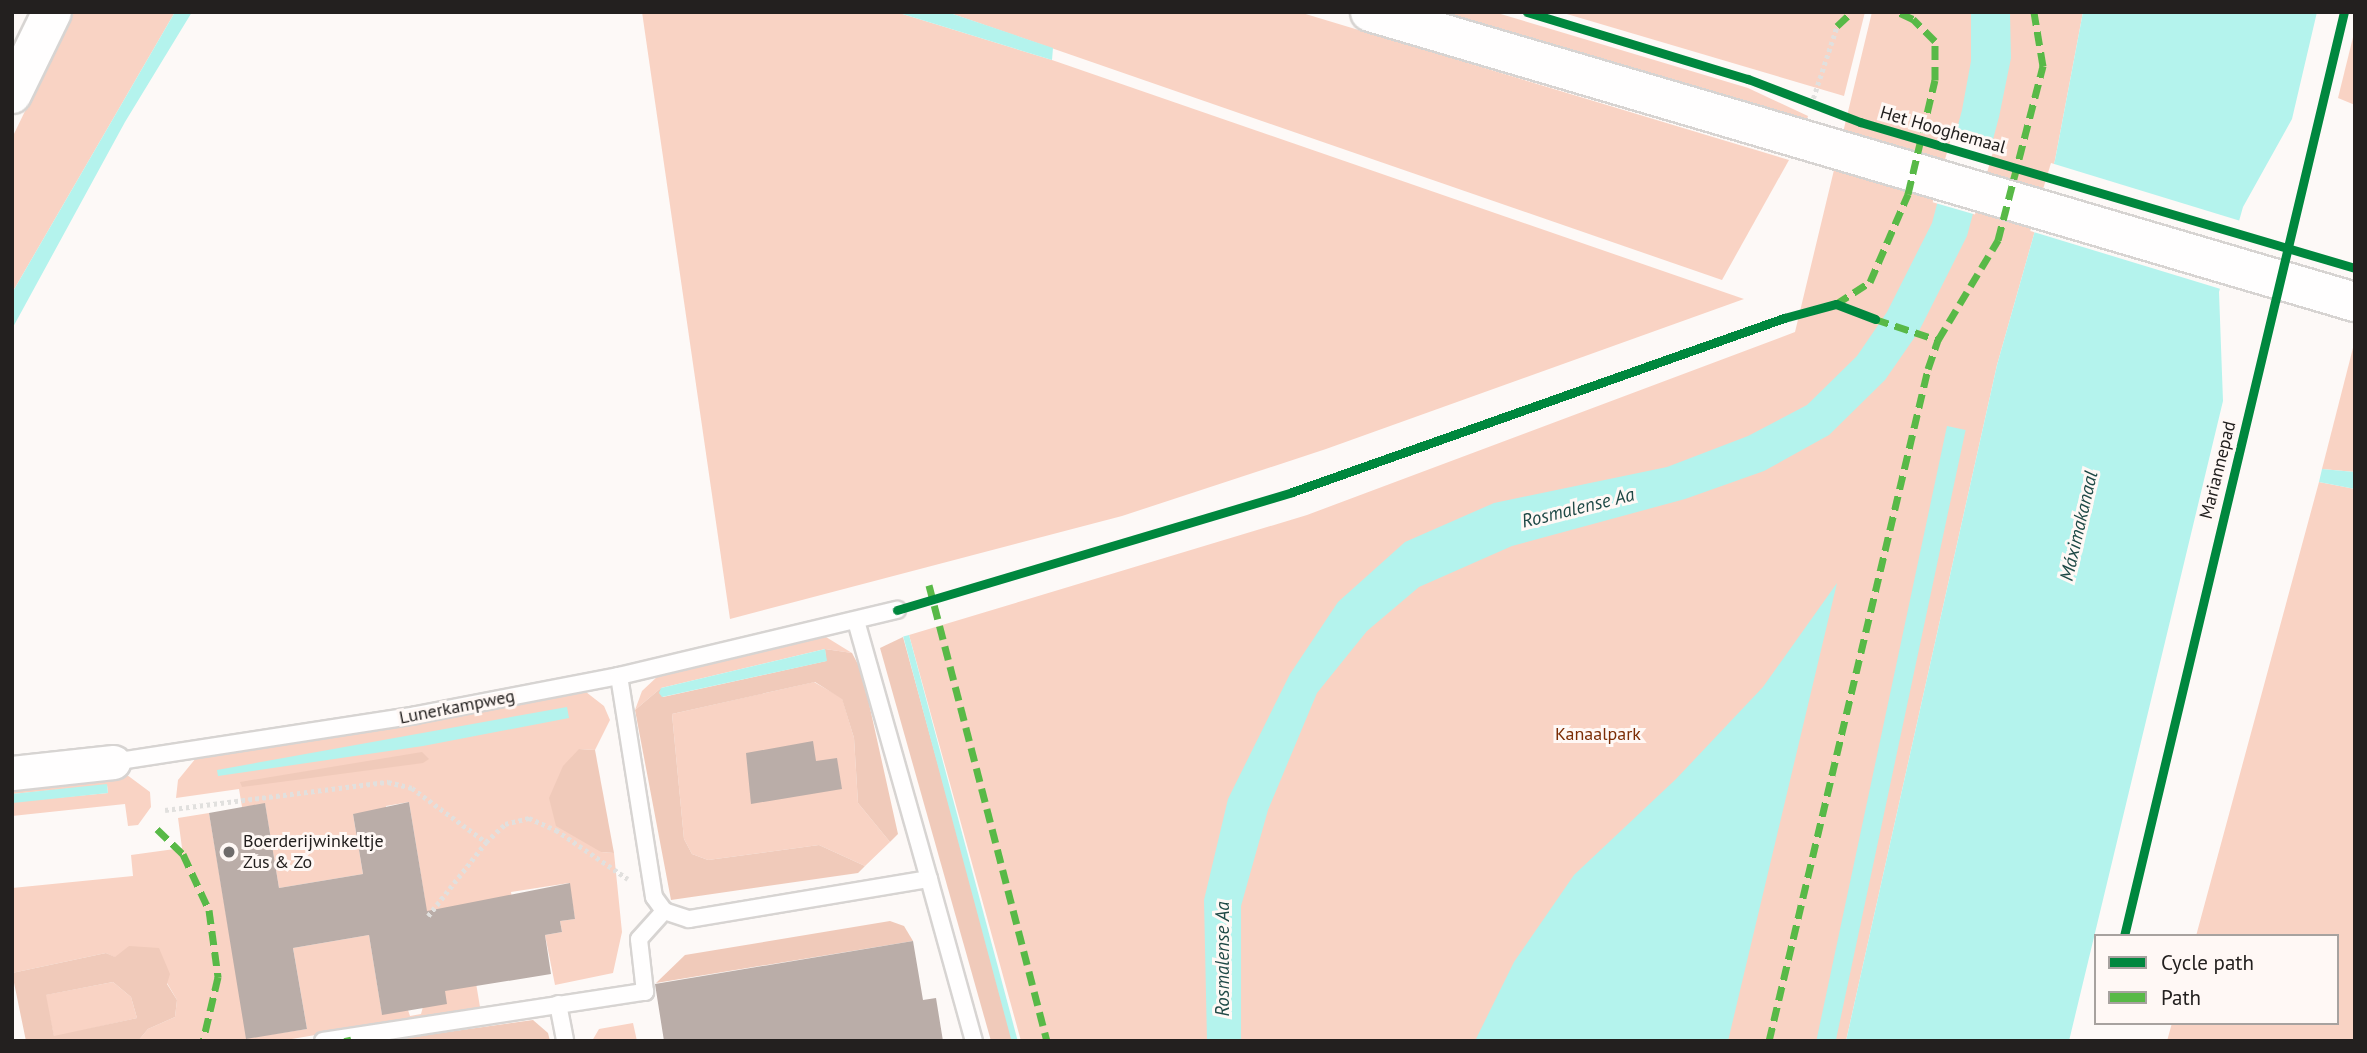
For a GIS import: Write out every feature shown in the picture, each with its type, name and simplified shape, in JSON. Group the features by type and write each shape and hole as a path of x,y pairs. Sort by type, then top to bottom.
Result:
{"street":[{"path":"12,94 52,12"},
{"path":"1370,12 2355,302"},
{"name":"Lunerkampweg","path":"12,773 113,762"}],"lane":[{"name":"Lunerkampweg","path":"113,762 416,716 619,676 897,610"},
{"path":"856,621 974,1041"},
{"path":"619,676 654,897 664,912 689,919 929,879"},
{"path":"323,1041 558,1003 645,992 639,939 664,912"},
{"path":"558,1003 565,1041"}],"path":[{"path":"1811,105 1837,26"},
{"path":"1798,100 1823,109"},
{"path":"165,810 388,782 412,788 486,842"},
{"path":"428,916 486,842 505,824 529,818 556,830 654,897"}],"green space":[{"path":"73,12 175,12 12,293 12,138"},
{"path":"642,12 896,12 1052,60 1744,299 1326,449 1122,516 730,619"},
{"path":"947,12 1299,12 1789,160 1722,280"},
{"path":"1439,12 1494,12 1748,88 1808,116 1807,119"},
{"path":"1560,12 1865,12 1844,96"},
{"name":"Kanaalpark","path":"1872,12 2083,12 2055,160 1997,365 1846,1041 1021,1041 909,635 1307,515 1795,332"},
{"path":"2355,29 2355,105 2338,98"},
{"path":"2355,340 2355,472 2322,469"},
{"path":"2319,482 2355,489 2355,1041 2167,1041 2171,1025 2339,1025 2339,934 2197,934"},
{"path":"826,637 852,653 825,649 661,688 635,710 642,691 659,675"},
{"path":"814,682 842,698 854,738 858,803 890,842 865,866 819,845 708,860 692,854 684,839 672,714"},
{"path":"586,692 604,706 610,720 595,750 579,749 601,852 614,853 622,932 613,973 555,985 545,935 562,932 560,921 575,919 569,883 511,892 512,898 450,938 404,912 425,900 409,802 386,806 386,812 353,814 363,874 279,888 265,804 242,807 239,789 176,798 178,780 196,758 418,724"},
{"path":"119,769 150,792 151,807 138,825 128,826 125,804 12,816 12,802 108,793 107,785 12,794 12,785"},
{"path":"209,813 247,1038 307,1029 293,948 369,935 382,1014 408,1010 410,1016 421,1014 438,952 470,947 480,1007 280,1041 138,1041 148,1029 175,1017 177,1000 167,983 106,953 12,973 12,888 133,876 131,855 182,848 178,818"},
{"path":"113,982 131,997 137,1018 54,1037 45,995"},
{"path":"633,1023 637,1041 592,1041 599,1029"}],"shaded area":[{"path":"903,637 1014,1041 991,1041 880,648"},
{"path":"825,649 852,653 862,672 898,834 890,842 858,803 854,738 842,699 815,682 672,714 684,839 692,854 708,860 819,845 865,866 858,873 671,900 635,710 661,688 663,697 826,661"},
{"path":"579,749 595,750 614,853 601,852 556,826 549,798 563,766"},
{"path":"422,752 429,759 423,763 242,787 240,782"},
{"path":"890,921 904,926 913,941 656,983 685,955"},
{"path":"129,946 159,948 170,974 167,984 177,1000 175,1017 148,1029 138,1041 26,1041 12,973 106,953 115,957","holes":["113,982 131,997 137,1018 54,1036 46,995"]},
{"path":"533,1020 548,1033 550,1041 383,1041"}],"water":[{"path":"175,12 192,12 125,122 12,329 12,293"},
{"path":"896,12 947,12 1053,48 1052,60"},
{"name":"Rosmalense Aa","path":"1971,12 2010,12 2011,58 1999,117 1967,236 1919,331 1885,380 1829,435 1764,471 1685,499 1512,546 1419,587 1367,631 1317,693 1268,810 1241,906 1241,1041 1207,1041 1204,900 1228,799 1290,674 1338,602 1405,542 1494,503 1667,467 1748,436 1807,405 1857,356 1887,312 1932,223 1962,110 1971,61"},
{"name":"Máximakanaal","path":"2083,12 2317,12 2292,119 2243,207 2219,292 2223,401 2069,1041 1846,1041 1997,365 2055,160"},
{"path":"1947,426 1966,430 1836,1041 1816,1041"},
{"path":"2322,469 2355,472 2355,489 2319,482"},
{"path":"1837,583 1728,1041 1475,1041 1514,962 1574,875 1676,779 1763,687"},
{"path":"909,635 1018,1041 1012,1041 903,637"},
{"path":"825,649 827,661 662,697 659,693 661,688"},
{"path":"567,707 569,718 423,746 218,776 217,770"},
{"path":"107,784 108,793 12,803 12,794"}],"pier":[{"path":"1952,135 1994,147 1975,214 1933,202"},
{"path":"2051,163 2242,221 2222,289 2030,231"}],"building":[{"path":"813,741 816,761 837,758 842,789 751,804 746,753"},
{"path":"409,802 427,911 570,883 575,919 560,921 562,932 545,935 551,974 445,991 447,1004 382,1015 369,935 293,948 307,1029 246,1039 209,813 265,803 279,888 363,874 353,814"},
{"path":"913,941 923,1000 936,998 943,1041 664,1041 655,984"}],"marked path":[{"path":"1837,26 1852,12"},
{"path":"1836,304 1870,282 1908,194 1935,80 1935,41 1913,19 1898,12"},
{"path":"1769,1041 1928,369 1938,340 1998,240 2043,66 2034,12"},
{"path":"1875,319 1938,340"},
{"path":"929,585 1047,1041"},
{"path":"157,829 183,854 209,910 218,977 203,1041"},
{"path":"347,1037 348,1041"}],"cycle path":[{"name":"Het Hooghemaal","path":"1527,12 1748,79 1860,122 2355,268"},
{"name":"Mariannepad","path":"2124,934 2344,12"},
{"path":"897,610 1292,492 1784,318 1836,304 1875,319"}],"place":[{"name":"Boerderijwinkeltje Zus & Zo","path":"229,852"}]}
